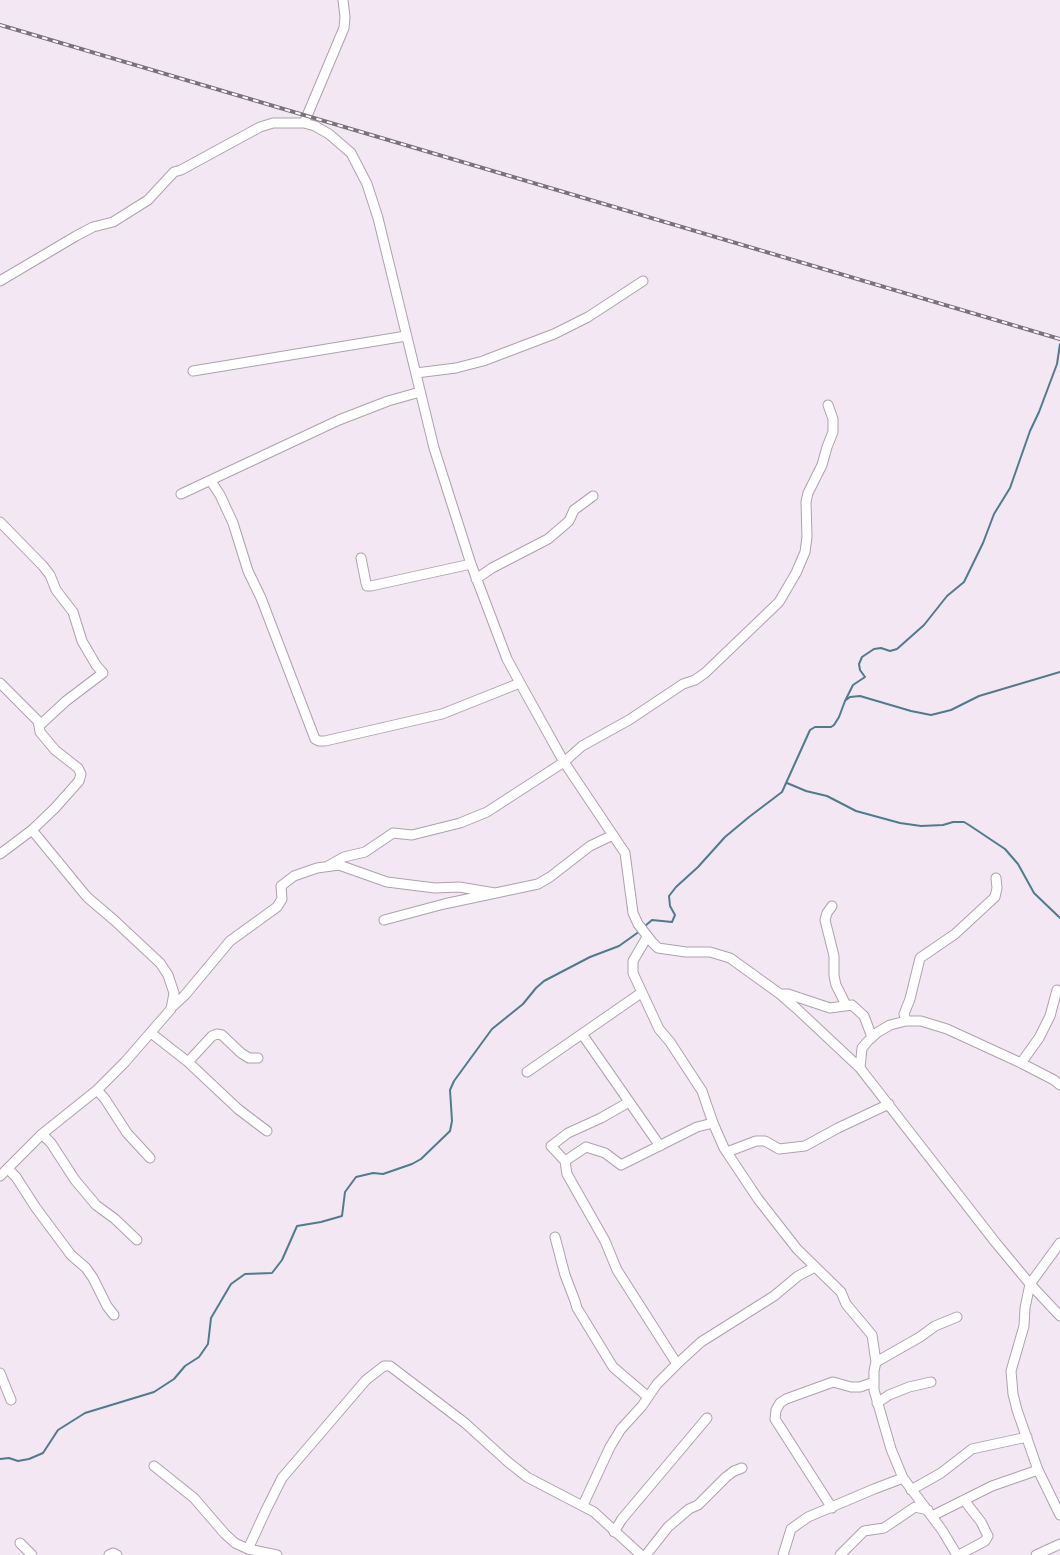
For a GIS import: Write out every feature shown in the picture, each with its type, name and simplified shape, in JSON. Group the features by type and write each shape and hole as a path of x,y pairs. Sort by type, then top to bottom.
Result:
{"street":[{"path":"304,123 344,28 343,0"},
{"path":"0,281 93,227 113,222 148,200 174,172 260,127 273,123 304,123 315,126 340,142 351,153 359,166 378,218 434,448 476,579 507,658 520,683 564,762 625,853 633,913 643,930 658,948 686,952 710,952 730,958 780,994 860,1068 1030,1284 1060,1316"},
{"path":"416,373 456,368 483,361 554,334 588,317 643,281"},
{"path":"193,371 406,336"},
{"path":"181,494 339,420 388,401 420,392"},
{"path":"328,866 344,857 365,852 392,833 412,835 460,823 486,812 564,762 582,746 629,720 683,684 695,680 705,673 779,602 796,573 805,552 807,537 806,502 808,493 822,465 833,432 833,419 828,405"},
{"path":"211,481 233,523 248,571 261,598 315,739 325,741 442,714 520,683"},
{"path":"476,579 548,539 569,521 574,510 592,496"},
{"path":"0,522 44,566 56,590 73,612 82,641 96,665 104,673 66,701 39,726"},
{"path":"361,558 367,586 471,564"},
{"path":"0,683 38,721 40,732 56,750 78,768 81,774 79,781 56,808 32,830 0,854"},
{"path":"32,830 87,898 114,920 160,963 168,975 174,993 171,1009"},
{"path":"384,920 538,884 590,846 613,834"},
{"path":"0,1176 42,1134 97,1090 125,1062 230,941 277,907 282,899 281,886 294,876 317,868 339,865 387,882 434,888 459,887 495,893"},
{"path":"906,1020 904,1014 910,999 920,958 955,934 995,898 996,878"},
{"path":"832,906 824,920 834,956 836,985 846,1005"},
{"path":"643,930 633,961 633,973 659,1029 670,1042 702,1091 713,1122 727,1152 758,1199 797,1250 842,1292 846,1304 872,1334 876,1362 874,1382 877,1403 891,1449 903,1478 930,1513 958,1555 985,1541 988,1536 981,1522 964,1500"},
{"path":"1021,1063 1039,1038 1050,1016 1056,990"},
{"path":"527,1072 641,993"},
{"path":"780,994 788,994 830,1008 852,1005 864,1016 872,1037"},
{"path":"860,1068 862,1048 872,1037 890,1025 906,1020 921,1021 948,1029 1021,1063 1060,1085"},
{"path":"151,1033 188,1062 238,1110 267,1131"},
{"path":"188,1062 212,1036 217,1034 222,1036 241,1054 249,1058 258,1058"},
{"path":"582,1034 660,1146"},
{"path":"97,1090 105,1098 127,1133 150,1158"},
{"path":"629,1102 601,1118 568,1133 551,1146 565,1161 567,1174 604,1241 617,1270 677,1364"},
{"path":"727,1152 756,1140 765,1141 779,1149 805,1146 889,1104"},
{"path":"565,1161 586,1147 605,1153 621,1165 697,1127 713,1122"},
{"path":"42,1134 51,1143 75,1180 96,1204 137,1240"},
{"path":"8,1169 16,1177 36,1208 71,1255 86,1268 114,1315"},
{"path":"555,1237 565,1275 577,1308 613,1367 648,1396"},
{"path":"1060,1244 1030,1284 1025,1308 1024,1326 1012,1371 1013,1394 1017,1410 1038,1470 1060,1516"},
{"path":"583,1505 610,1447 621,1429 657,1384 701,1342 774,1296 798,1276 815,1267"},
{"path":"876,1362 920,1337 935,1326 957,1317"},
{"path":"248,1549 282,1478 366,1380 384,1366 390,1366 466,1423 526,1477 594,1512 641,1555"},
{"path":"0,1373 11,1400"},
{"path":"832,1508 775,1419 776,1410 780,1403 786,1399 833,1382 851,1387 860,1387 874,1382"},
{"path":"877,1403 889,1395 909,1387 931,1382"},
{"path":"614,1532 639,1498 707,1418"},
{"path":"911,1490 941,1473 972,1449 1027,1437"},
{"path":"154,1466 194,1498 224,1534 235,1543 248,1549 277,1555"},
{"path":"646,1555 668,1527 689,1509 698,1504 726,1477 742,1468"},
{"path":"840,1555 864,1531 884,1528 915,1507 930,1513 964,1500 992,1486 1038,1470"},
{"path":"783,1555 792,1529 808,1517 903,1478"},
{"path":"20,1544 32,1555"},
{"path":"1036,1555 1060,1544"},
{"path":"109,1555 113,1553 117,1555"}],"waterway":[{"path":"645,926 652,920 672,922 675,915 670,906 669,896 676,887 698,867 725,837 782,792 810,730 815,727 831,727 834,725 853,685 865,677 860,670 859,664 862,657 874,649 881,648 890,651 897,649 924,625 947,596 964,582 983,543 994,514 1010,488 1030,431 1057,364 1060,344"},
{"path":"846,700 850,697 860,696 931,715 951,710 979,696 1060,672"},
{"path":"787,783 806,791 827,796 856,811 900,823 921,826 964,822 1005,849 1018,864 1034,893 1060,918"},
{"path":"0,1459 9,1458 18,1461 43,1453 58,1430 85,1413 154,1392 174,1379 185,1366 199,1357 208,1344 211,1318 231,1284 245,1274 272,1273 282,1260 297,1226 342,1216 345,1192 356,1177 373,1173 383,1174 412,1164 421,1159 450,1131 452,1121 450,1090 454,1081 492,1029 523,1004 544,981 590,957 619,946 640,931"}],"railway":[{"path":"0,25 1060,339"}]}
